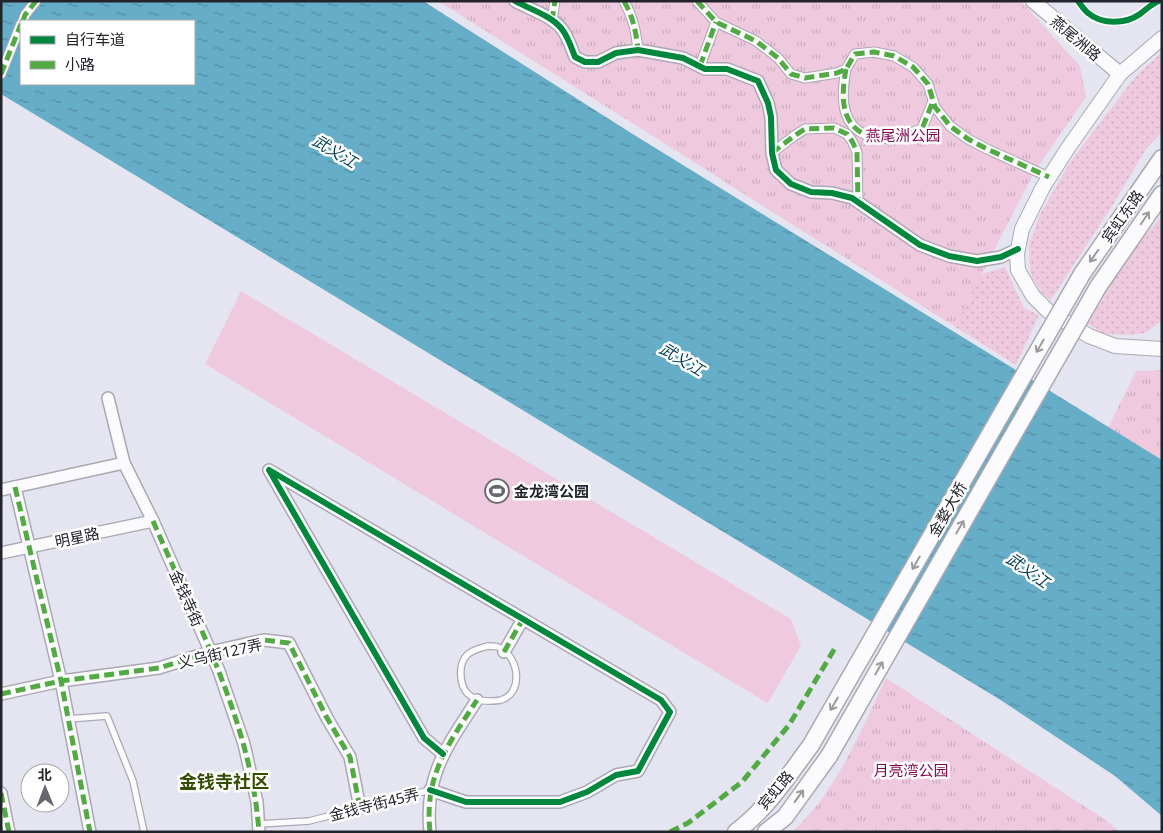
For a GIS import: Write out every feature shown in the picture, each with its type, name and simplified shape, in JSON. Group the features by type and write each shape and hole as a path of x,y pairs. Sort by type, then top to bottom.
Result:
{"main road":[{"name":"宾虹东路","path":"1082,274 1162,158"},
{"name":"宾虹东路","path":"1098,287 1162,194"},
{"name":"金婺大桥","path":"811,745 1082,274"},
{"name":"金婺大桥","path":"829,756 1098,287"},
{"name":"宾虹路","path":"736,832 774,796 811,745"},
{"name":"宾虹路","path":"766,832 784,817 829,756"}],"street":[{"path":"23,20 36,1"},
{"path":"515,1 561,28 570,43 575,57 585,62 598,62 616,53 638,50 683,58 705,69 727,69 758,81 768,103 772,153 776,170 791,184 811,192 832,193 852,198 920,244 949,256 977,261 1001,257 1018,249"},
{"path":"552,21 555,1"},
{"path":"624,1 636,28 638,50"},
{"path":"697,1 716,22 756,41 778,58 791,74 805,78 837,73 846,69"},
{"name":"燕尾洲路","path":"1033,1 1120,74"},
{"path":"700,66 716,22"},
{"path":"1,74 20,28"},
{"path":"1162,38 1120,74 1049,177 1022,229 1018,249 1018,270 1033,296 1048,311 1089,336 1115,346 1162,349"},
{"path":"933,101 922,129 902,136 872,138 855,129 844,111 842,88 846,69 855,54 874,52 894,56 913,67 928,84 935,107 950,126 968,139 1049,177"},
{"path":"772,153 805,129 834,128 847,134 857,152 858,203"},
{"name":"金钱寺街","path":"108,398 124,463 153,521 219,672 244,744 257,802 259,828"},
{"path":"1,490 124,463"},
{"path":"430,790 466,802 560,802 587,792 616,775 638,771 670,712 661,700 269,470 424,738 443,754"},
{"path":"15,487 61,681 90,832"},
{"name":"明星路","path":"1,553 153,521"},
{"path":"504,652 523,619"},
{"name":"义乌街127弄","path":"1,694 61,681 159,668 210,652 264,640 289,643 327,718 350,757 360,808"},
{"path":"430,832 428,820 430,790 443,754 477,700"},
{"path":"1,793 9,832"}],"lane":[{"path":"488,646 499,647 504,652 510,658 518,674 516,684 510,693 501,700 477,700 466,692 462,683 461,668 466,656 476,649 488,646"},
{"path":"68,719 107,716 133,781 144,832"},
{"name":"金钱寺街45弄","path":"259,828 309,821 430,790"}],"green space":[{"name":"燕尾洲公园","path":"438,1 1021,1 1080,66 1086,97 1034,173 955,326"},
{"path":"1162,52 1162,132 1146,149 1114,203 1051,300 1043,294 1032,278 1029,261 1029,245 1040,214 1071,161 1135,77"},
{"path":"735,165 982,274 1005,267 1024,308 1039,315 1016,365 720,179"},
{"path":"1162,216 1162,321 1145,333 1130,335 1104,334 1088,324 1129,254"},
{"name":"金龙湾公园","path":"241,291 791,619 801,646 768,703 205,364"},
{"path":"1162,370 1162,460 1108,428 1136,371"},
{"name":"月亮湾公园","path":"886,678 1107,821 1119,832 792,832 822,799 834,780 857,739"}],"water":[{"name":"武义江","path":"1,1 423,1 631,133 1162,460 1162,816 1115,776 999,699 1,94"}],"marked path":[{"path":"23,20 36,1"},
{"path":"552,21 555,1"},
{"path":"624,1 634,24 638,50"},
{"path":"697,1 716,22 756,41 778,58 791,74 805,78 837,73 846,69 855,54 874,52 894,56 913,67 928,84 935,107 950,126 968,139 987,149 1049,177"},
{"path":"700,66 716,22"},
{"path":"1,74 20,26"},
{"path":"846,69 843,95 849,121 862,133 872,138 890,138 922,129 933,101"},
{"path":"772,153 805,129 834,128 847,134 857,152 858,203"},
{"path":"15,487 61,681 90,832"},
{"path":"153,521 203,634 233,711 254,791 259,832"},
{"path":"504,652 523,619"},
{"path":"1,694 61,681 159,668 210,652 264,640 289,643 327,718 350,757 360,808"},
{"path":"670,832 688,823 742,782 789,725 835,648"},
{"path":"430,832 429,812 431,794 440,762 477,700"},
{"path":"1,793 9,832"}],"cycle path":[{"path":"515,1 556,23 566,34 575,57 585,62 598,62 616,53 638,50 683,58 705,69 727,69 758,81 768,103 771,117 772,153 776,170 791,184 811,192 832,193 852,198 920,245 949,256 977,261 1001,257 1018,249"},
{"path":"1078,1 1094,17 1114,22 1128,20 1159,1"},
{"path":"430,790 466,802 560,802 587,792 616,775 638,771 670,712 661,700 269,470 424,738 443,754"}],"place":[{"name":"金龙湾公园","path":"497,491"}],"district":[{"name":"金钱寺社区","path":"224,781"}]}
